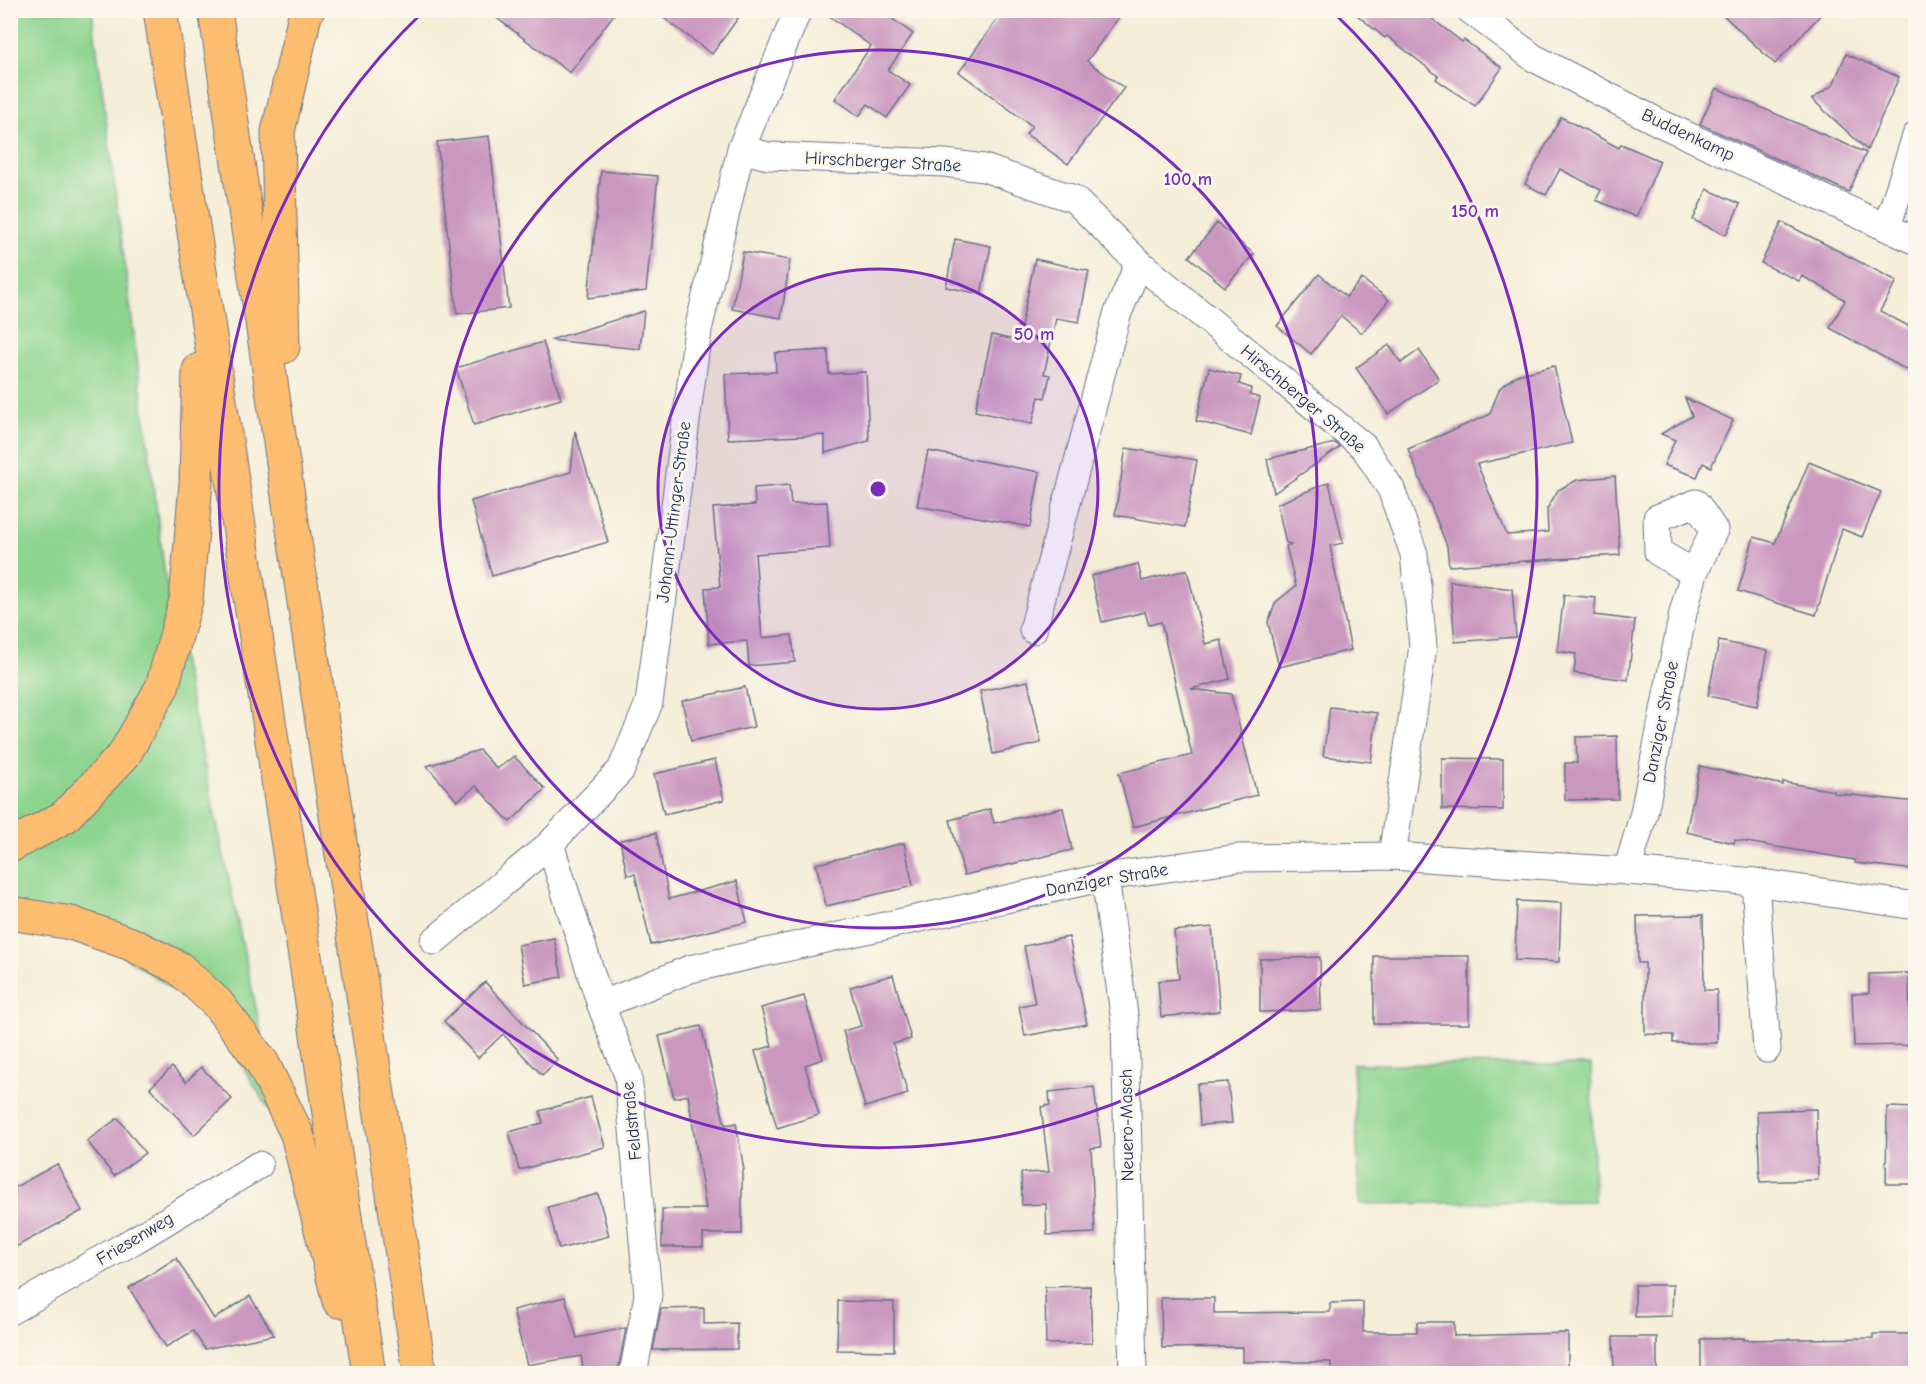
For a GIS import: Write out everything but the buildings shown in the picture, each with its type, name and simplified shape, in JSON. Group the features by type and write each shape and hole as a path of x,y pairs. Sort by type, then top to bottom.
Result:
{"highway":[{"path":"160,10 369,1374"},
{"path":"215,10 420,1374"},
{"path":"287,495 278,132 308,10"},
{"path":"10,846 64,817 124,755 162,687 186,600 196,483 201,281"},
{"path":"10,913 72,923 131,944 179,969 217,1003 256,1054 297,1134 357,1374"}],"street":[{"name":"Johann-Uttinger-Straße","path":"434,941 550,844 621,770 650,703 698,330 741,149 798,10"},
{"name":"Buddenkamp","path":"1470,10 1534,58 1660,123 1916,241"},
{"path":"1887,227 1916,136"},
{"name":"Hirschberger Straße","path":"741,149 768,156 945,163 984,168 1074,199 1140,263 1364,447 1391,489 1414,554 1423,646 1392,856"},
{"path":"1033,630 1117,315 1140,263"},
{"name":"Danziger Straße","path":"1627,871 1644,813 1683,613 1694,573"},
{"name":"Feldstraße","path":"550,844 601,1005 628,1075 648,1295 633,1374"},
{"name":"Danziger Straße","path":"601,1005 690,969 1105,877 1238,858 1392,856 1627,871 1755,882 1916,906"},
{"name":"Neuero-Masch","path":"1105,877 1125,1022 1133,1374"},
{"path":"1755,882 1767,1049"},
{"name":"Friesenweg","path":"10,1311 133,1241 259,1165"}],"green space":[{"path":"11,11 92,11 166,583 282,1131 211,1014 105,944 11,923"},
{"path":"1353,1064 1591,1065 1594,1201 1360,1204"}]}
